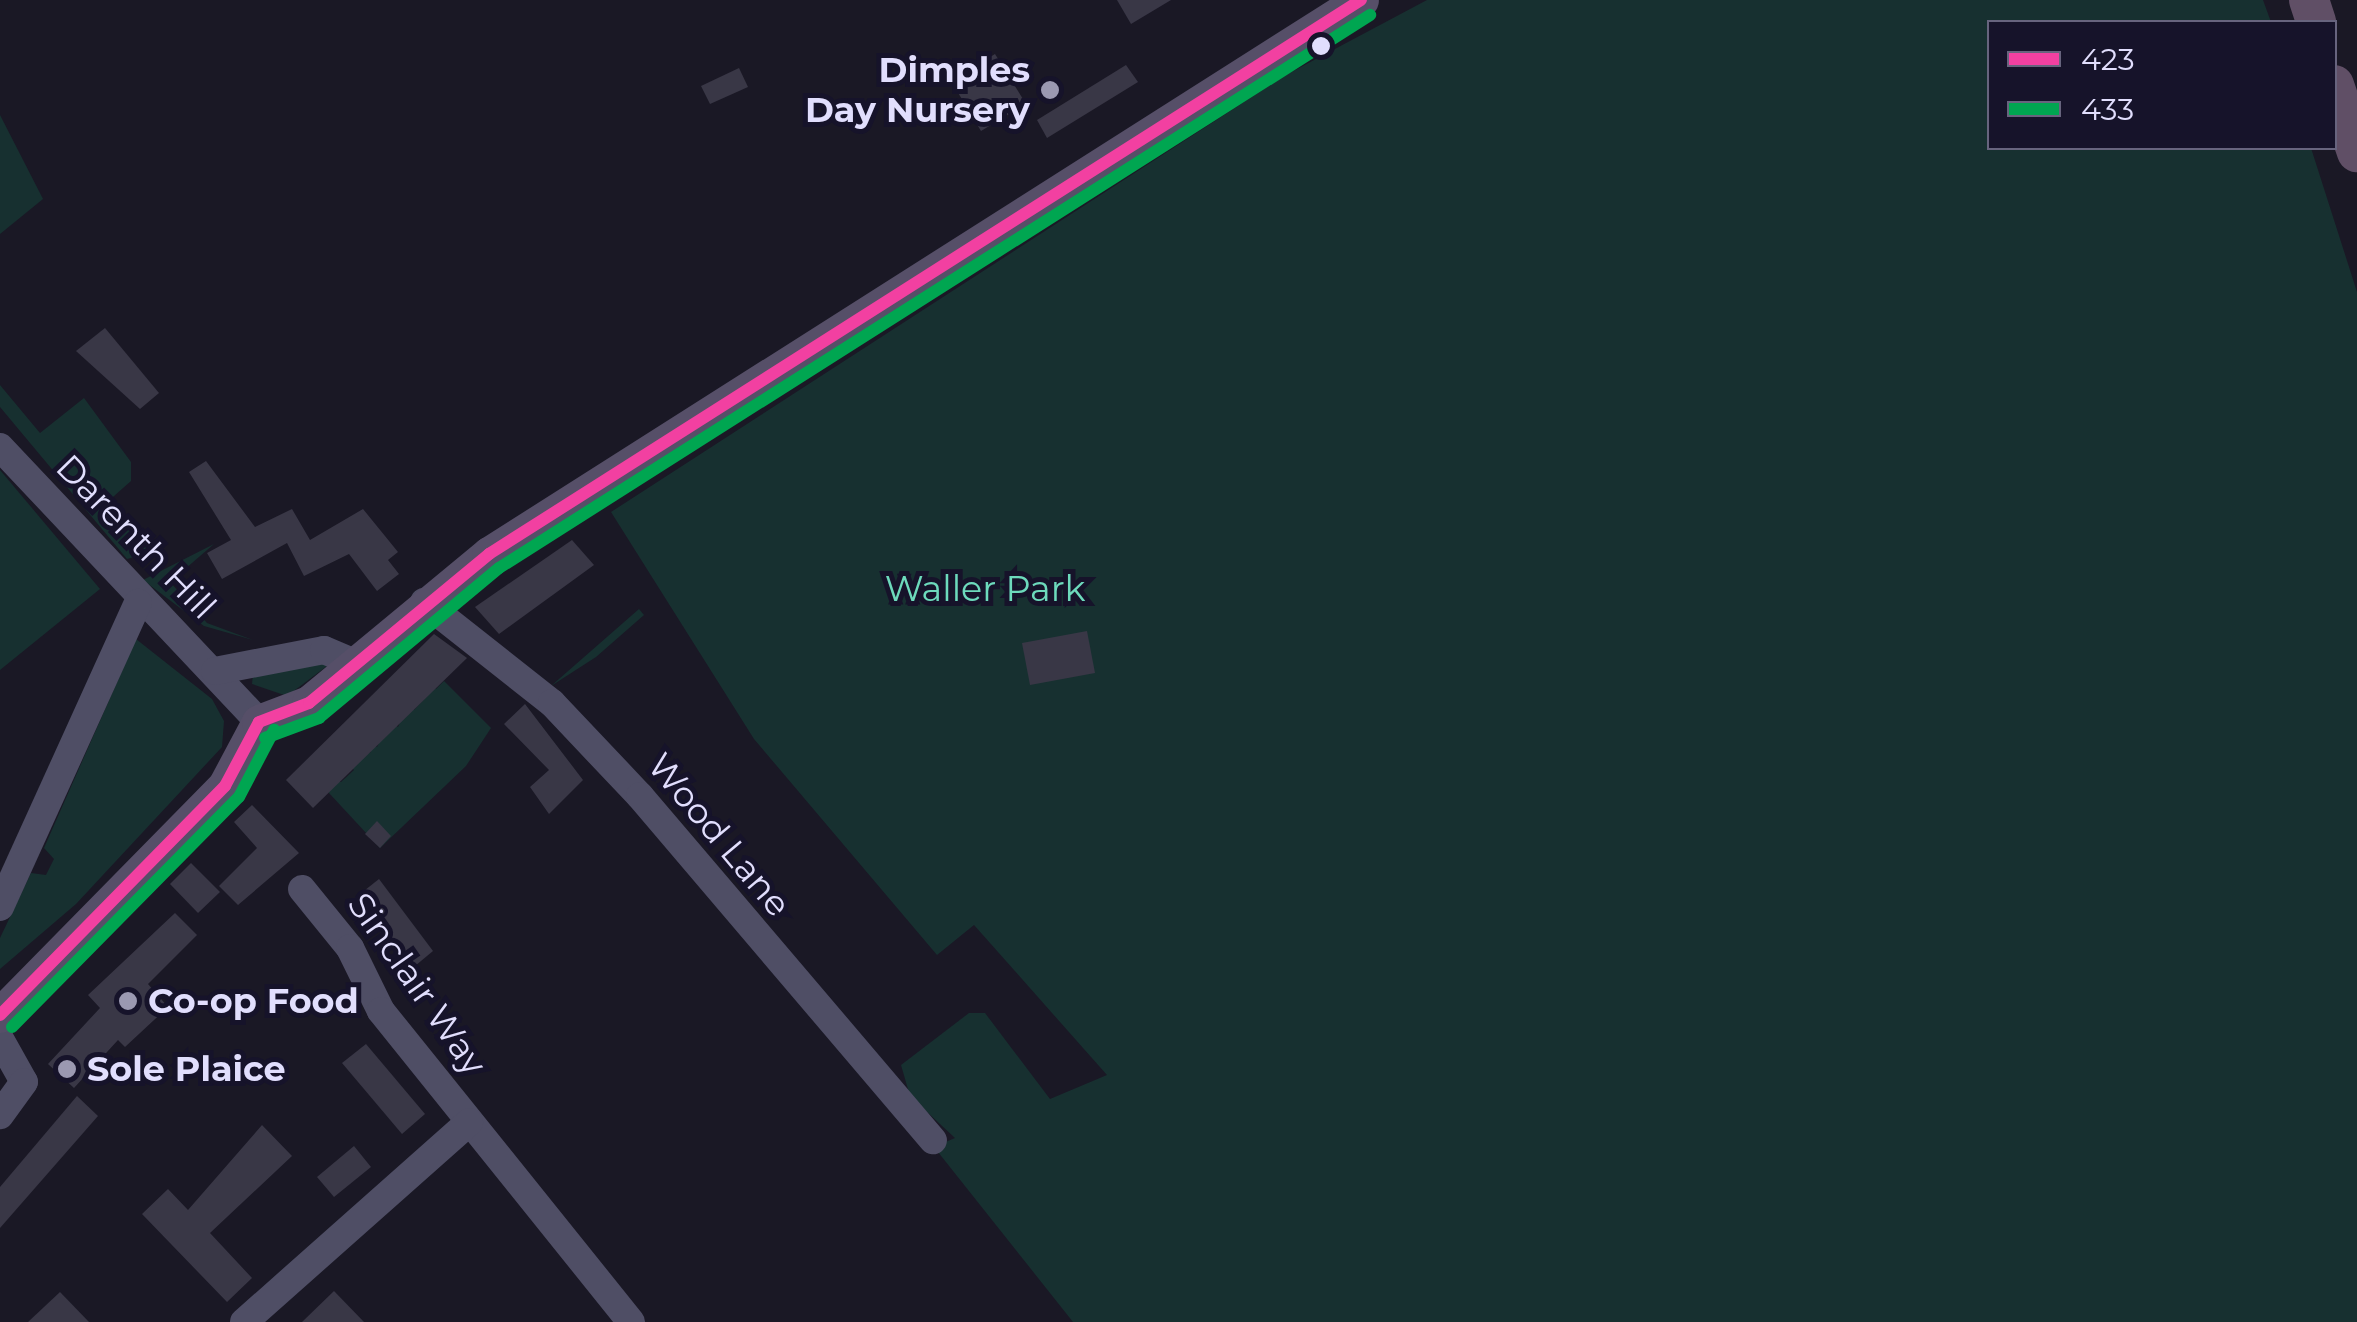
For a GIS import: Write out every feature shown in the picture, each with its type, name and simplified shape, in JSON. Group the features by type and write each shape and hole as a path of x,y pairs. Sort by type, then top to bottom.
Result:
{"highway":[{"path":"2337,94 2357,152"}],"main road":[{"path":"0,1015 225,786 259,722 309,702 424,602 1360,0"}],"street":[{"name":"Darenth Hill","path":"0,447 138,603 216,670 259,722"},
{"name":"Wood Lane","path":"424,602 552,703 615,770 933,1140"},
{"path":"0,907 45,817 138,603"},
{"path":"216,670 294,652 335,650 352,662"},
{"name":"Sinclair Way","path":"302,888 469,1122 630,1322"},
{"path":"0,1040 24,1082 0,1115"},
{"name":"Sinclair Way","path":"244,1322 318,1251 469,1122"}],"green space":[{"name":"Waller Park","path":"1427,0 2263,0 2270,20 1987,20 1987,150 2312,150 2357,292 2357,1322 1073,1322 934,1147 955,1138 910,1096 901,1065 969,1013 985,1013 1050,1099 1107,1075 974,925 937,955 754,739 611,512 1286,75"},
{"path":"0,115 43,199 0,234"},
{"path":"0,385 40,433 84,398 131,462 131,481 105,504 151,552 127,559 0,407"},
{"path":"0,470 100,589 0,670"},
{"path":"214,544 170,582 207,623 253,640 204,626 143,580"},
{"path":"639,609 644,615 596,657 551,686"},
{"path":"136,639 212,699 224,721 222,747 76,904 0,969 0,938 31,873 46,875 54,859 44,848"},
{"path":"320,657 327,666 287,696 252,684 253,674"},
{"path":"444,681 491,728 466,766 380,848 329,793 330,780 341,782 354,770 347,763 371,752 369,740 377,747 390,720 398,727 408,703 414,710 430,693 429,683 436,689"}],"building":[{"path":"1117,0 1171,0 1131,24"},
{"path":"995,54 1026,104 981,131 951,81"},
{"path":"1126,65 1138,82 1047,138 1037,120"},
{"path":"739,68 748,87 710,104 701,86"},
{"path":"105,328 159,393 140,409 76,351"},
{"path":"206,461 255,527 292,509 310,540 363,509 398,552 388,560 399,574 377,591 349,554 304,576 287,543 222,579 207,553 231,540 189,472"},
{"path":"572,540 594,565 499,634 475,607"},
{"path":"1087,631 1095,673 1030,685 1022,643"},
{"path":"434,634 467,658 313,808 286,780"},
{"path":"525,704 583,780 549,814 530,787 549,770 504,724"},
{"path":"252,805 299,853 238,905 219,886 257,848 234,822"},
{"path":"377,821 391,836 380,848 365,834"},
{"path":"191,863 220,892 198,913 170,884"},
{"path":"379,879 433,951 409,971 355,898"},
{"path":"175,913 197,935 148,984 168,1007 125,1047 118,1040 74,1088 48,1064 100,1008 88,995"},
{"path":"366,1044 425,1114 402,1134 342,1063"},
{"path":"77,1096 98,1116 0,1228 0,1187"},
{"path":"262,1125 292,1156 210,1233 252,1278 227,1302 142,1214 168,1189 188,1210"},
{"path":"354,1146 371,1167 334,1197 317,1177"},
{"path":"334,1291 364,1322 302,1322"},
{"path":"60,1292 89,1322 28,1322"}],"transit line":[{"name":"423","path":"259,722 309,703 489,554 1361,0"},
{"name":"433","path":"265,738 319,718 499,568 1370,15"},
{"name":"423","path":"0,1015 225,786 259,722"},
{"name":"433","path":"12,1027 239,797 274,730"}],"place":[{"name":"Dimples Day Nursery","path":"1050,90"},
{"name":"Co-op Food","path":"128,1001"},
{"name":"Sole Plaice","path":"67,1069"}]}
